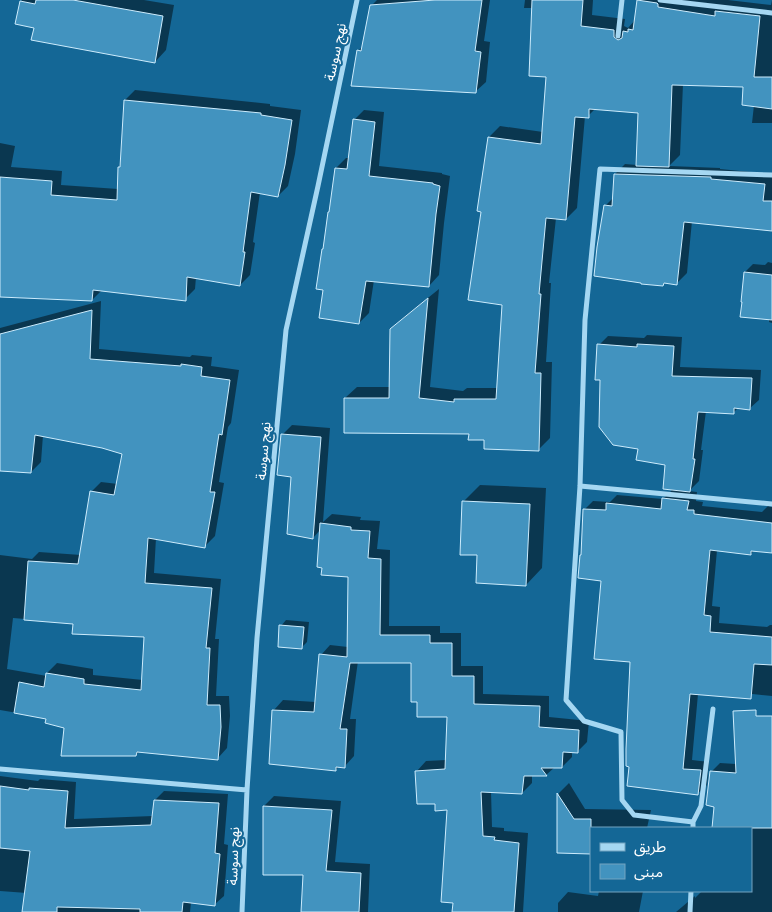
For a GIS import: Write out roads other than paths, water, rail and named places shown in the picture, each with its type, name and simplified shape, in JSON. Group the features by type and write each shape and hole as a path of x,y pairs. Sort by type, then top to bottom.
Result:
{"street":[{"name":"نهج سوسة","path":"242,912 247,790 257,638 286,330 358,0"},
{"path":"618,36 622,0"},
{"path":"660,0 772,13"},
{"path":"693,822 634,815 622,800 621,732 584,720 566,700 580,486 585,320 600,169 772,175"},
{"path":"580,486 772,504"},
{"path":"693,827 693,822 701,806 713,709"},
{"path":"0,769 247,790"},
{"path":"690,892 690,912"}]}
